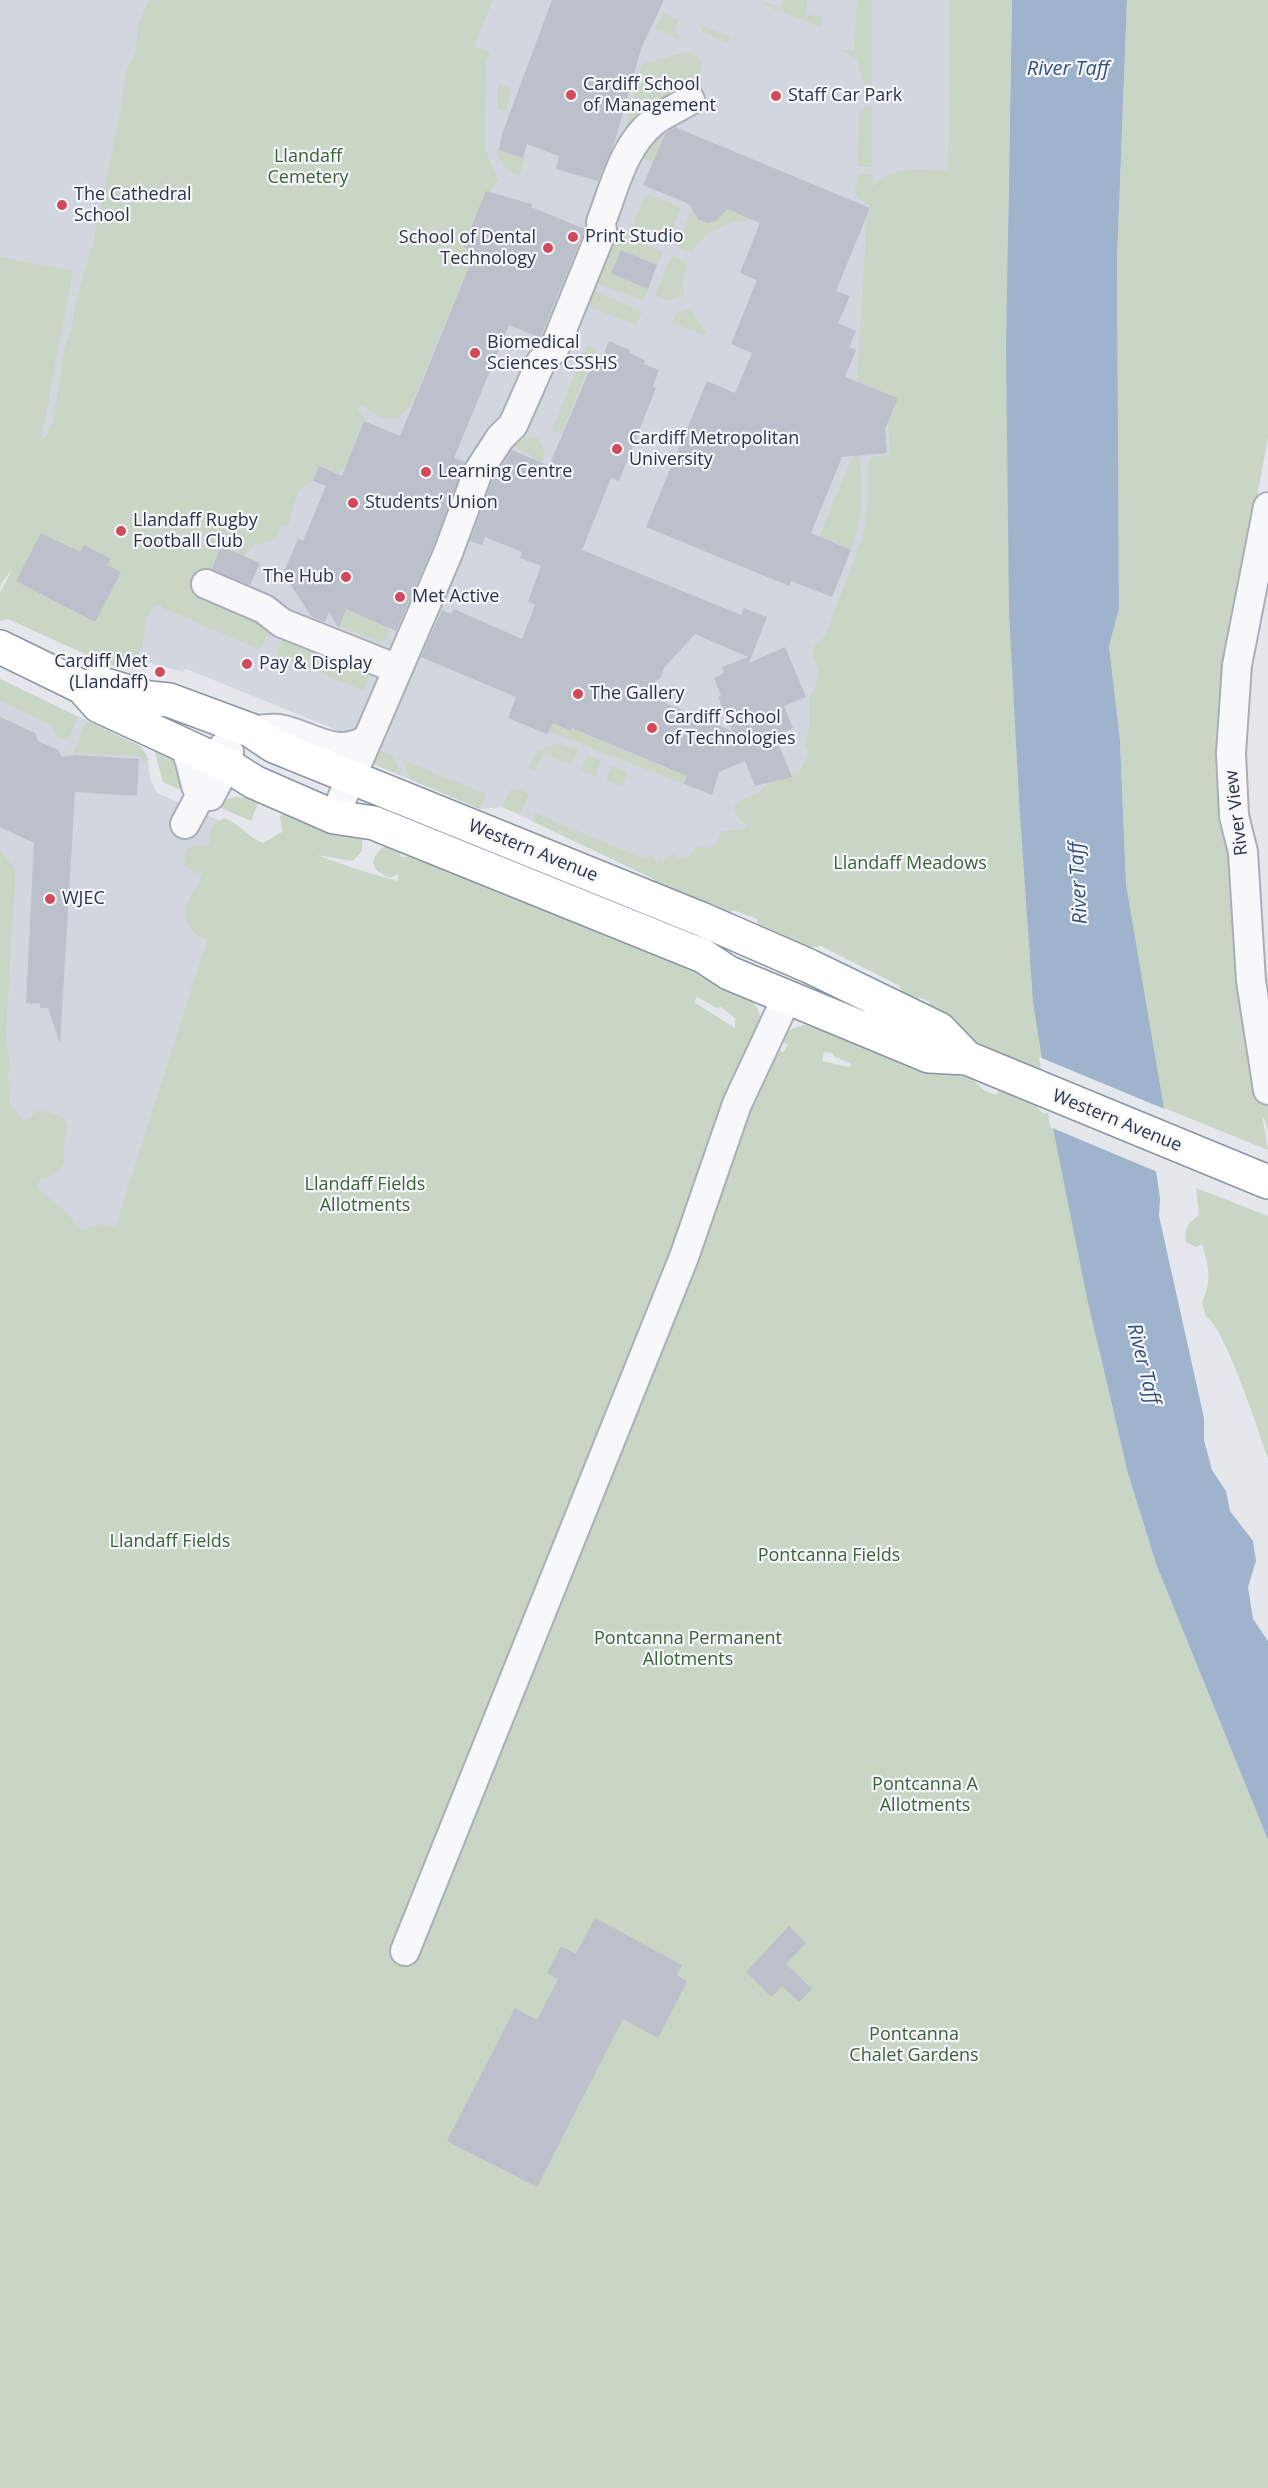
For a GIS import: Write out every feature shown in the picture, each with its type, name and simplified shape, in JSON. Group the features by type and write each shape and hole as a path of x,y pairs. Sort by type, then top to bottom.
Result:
{"highway":[{"name":"Western Avenue","path":"0,647 82,687 99,706 227,765 254,782 334,817 375,823 703,956 729,973 929,1056 967,1058 1268,1182"},
{"name":"Western Avenue","path":"82,687 102,684 148,698 169,700 250,730 274,746 350,778 701,919 809,966 939,1029 967,1058"}],"street":[{"path":"334,817 444,562 478,472 500,438 513,424 541,362 554,349 602,231 601,222 632,147 652,123 690,100"},
{"name":"River View","path":"1267,1087 1251,981 1255,851 1234,816 1231,753 1237,665 1257,624 1268,507"},
{"path":"206,584 264,609 282,622 385,664 396,671"},
{"path":"148,698 166,720 227,749 230,758 210,796 200,796"},
{"path":"250,730 280,729 335,747 353,746 366,740"},
{"path":"181,743 192,762 196,787 200,796"},
{"path":"186,824 200,796"},
{"path":"405,1951 684,1257 740,1097 787,997"}],"shaded area":[{"name":"The Cathedral School","path":"0,0 175,0 73,411 0,577"},
{"name":"Cardiff Metropolitan University","path":"456,0 949,0 948,176 927,403 812,802 662,883 503,807 480,809 371,763 376,749 339,731 189,670 185,669 183,672 140,660 98,660 141,567"},
{"path":"0,679 140,746 147,755 150,778 157,793 245,832 226,881 92,1303 18,1244 6,1037 16,870 0,862"}],"green space":[{"name":"Llandaff Cemetery","path":"149,0 493,0 474,46 490,53 486,60 485,149 498,180 490,192 486,191 463,247 475,252 410,407 397,419 380,417 362,405 356,411 363,413 364,421 345,469 336,473 319,466 313,481 298,492 288,525 280,527 276,537 260,545 255,543 243,556 221,546 212,568 204,569 197,575 270,628 262,646 258,649 161,607 161,604 154,606 146,619 142,648 131,666 118,667 8,619 0,621 0,593 13,568 1,584 0,590 0,257 73,271 41,440 45,438 52,424 63,353 72,327 75,305 94,239 122,103 125,74 135,53 139,22"},
{"path":"783,0 807,0 806,15 822,16 821,27 764,5 765,2 780,7"},
{"path":"857,0 872,0 872,89 862,80 858,59 839,50 854,50"},
{"name":"Llandaff Meadows","path":"949,0 1012,0 1008,213 1017,764 1019,801 1052,1017 1042,1070 999,1057 995,1051 988,1054 923,1015 930,1002 921,998 910,998 901,991 900,986 821,946 800,949 757,931 757,919 733,910 728,915 658,890 654,879 532,821 535,813 642,858 653,855 656,863 660,859 663,862 674,853 679,859 686,858 698,847 708,848 717,843 720,832 746,828 747,825 738,818 733,807 776,779 796,774 804,763 808,753 805,744 810,723 809,699 819,672 812,653 814,645 825,637 863,536 868,504 868,463 871,457 890,455 888,422 898,398 857,381 867,217 871,206 857,198 855,188 858,174 872,174 873,188 878,181 896,172 906,170 948,171"},
{"path":"1127,0 1268,0 1268,438 1230,643 1221,822 1222,832 1230,848 1268,1061 1268,1132 1262,1116 1268,1150 1164,1108 1126,884 1120,740 1109,646 1119,609 1117,260"},
{"path":"663,13 678,20 675,30 680,41 655,29"},
{"path":"700,24 731,38 727,42 702,32"},
{"path":"690,51 702,61 700,74 692,87 633,130 625,128 642,64"},
{"path":"498,83 512,89 505,111 498,109"},
{"path":"872,105 872,167 858,167 859,114"},
{"path":"666,130 653,162 638,156 643,146"},
{"path":"496,149 525,158 520,176 504,166"},
{"path":"646,193 681,208 667,243 631,229"},
{"path":"693,206 697,218 708,222 716,221 725,208 752,220 733,222 717,229 703,239 691,253 676,246"},
{"path":"612,231 663,252 657,265 621,250 611,272 648,289 643,301 590,280"},
{"path":"672,255 687,262 683,280 684,295 668,301 655,295"},
{"path":"593,291 642,311 636,326 587,305"},
{"path":"689,309 706,331 704,335 672,323 676,314"},
{"path":"587,345 596,349 561,434 552,430"},
{"path":"537,437 545,451 541,462 532,459 529,454 511,445 525,438"},
{"path":"860,439 861,513 851,550 836,543 817,542"},
{"path":"346,609 389,628 388,640 379,642 340,626"},
{"path":"284,636 371,671 364,691 276,654"},
{"path":"0,679 78,717 69,738 64,740 55,735 52,725 0,700"},
{"path":"87,721 140,746 149,760 143,762 139,756 73,753"},
{"path":"552,723 571,731 572,728 668,769 691,765 684,784 549,731"},
{"path":"559,743 578,750 571,766 543,753 535,771 529,768 536,751"},
{"path":"153,745 178,754 185,792 163,782"},
{"path":"376,749 394,757 401,775 371,763"},
{"path":"587,755 601,761 595,776 580,770"},
{"path":"403,760 486,794 480,809 410,779"},
{"path":"612,766 628,772 622,786 606,780"},
{"path":"515,788 529,794 520,815 502,807 509,792"},
{"path":"235,797 248,798 258,803 251,821 216,806 221,801"},
{"path":"288,813 357,832 362,840 362,851 353,861 317,855 398,881 398,874 391,878 379,872 374,860 385,846 399,850 401,857 416,856 435,862 737,988 757,1007 760,1016 759,1025 776,1050 784,1052 788,1044 780,1041 787,1032 802,1026 819,1024 971,1078 985,1091 996,1095 1000,1088 1031,1099 1042,1113 1058,1113 1100,1355 1127,1470 1156,1564 1268,1840 1268,2488 0,2488 0,850 16,870 6,1037 11,1070 8,1071 10,1104 23,1120 36,1111 41,1111 57,1114 68,1125 64,1141 63,1164 54,1174 40,1180 37,1186 40,1191 65,1211 82,1230 100,1224 115,1228 207,940 197,934 187,921 188,902 202,872 195,873 185,867 185,854 193,846 210,846 212,829 224,818 263,843 282,832 280,816","holes":["697,997 717,1008 721,1007 735,1018 735,1028 694,1002","824,1052 832,1053 835,1057 852,1064 849,1067 822,1061"]},
{"path":"1196,1188 1268,1216 1268,1458 1231,1359 1204,1310 1203,1302 1208,1279 1206,1259 1202,1244 1196,1247 1186,1242 1188,1226 1199,1215"}],"water":[{"name":"River Taff","path":"1012,0 1127,0 1117,260 1119,609 1109,646 1120,740 1126,884 1164,1108 1162,1150 1156,1171 1160,1198 1159,1216 1204,1418 1204,1440 1212,1470 1226,1491 1230,1511 1253,1541 1256,1561 1248,1587 1253,1619 1268,1641 1268,1840 1156,1564 1127,1470 1087,1298 1053,1128 1033,1002 1009,611 1006,349"}],"pier":[{"path":"1039,1057 1167,1110 1165,1150 1160,1173 1050,1127"}],"building":[{"path":"552,0 664,0 641,49 614,144 598,181 556,169 559,156 527,144 523,158 499,150 502,134"},
{"path":"675,127 870,208 836,291 850,296 838,323 856,331 849,347 856,350 845,377 898,398 885,429 887,453 842,457 811,533 851,550 832,597 791,581 789,586 646,527 707,381 735,393 752,353 731,344 757,280 740,273 760,223 727,209 716,221 707,223 698,219 689,204 643,185 665,134"},
{"path":"486,191 532,204 531,207 585,229 540,338 509,325 454,458 465,462 433,547 396,631 346,609 339,628 329,612 325,622 312,617 283,574 298,539 303,541 326,486 313,481 319,466 342,476 364,421 400,436 475,252 463,247"},
{"path":"621,250 657,265 648,289 611,273"},
{"path":"609,341 630,350 629,353 645,360 644,364 659,370 653,386 656,388 619,481 611,478 582,550 741,615 744,608 767,617 749,663 785,647 806,697 784,706 793,728 775,736 792,777 755,786 745,761 719,772 712,795 684,784 687,776 572,728 571,731 553,723 547,734 508,718 516,697 421,657 442,610 452,614 454,609 522,639 535,605 528,601 541,566 520,558 522,552 485,537 482,545 470,541 493,479 512,450 549,466 593,362 600,364","holes":["695,634 748,657 722,667 724,673 714,678 721,696 718,697 732,731 640,692 660,678 664,668"]},
{"path":"41,533 80,552 84,545 111,559 107,565 121,572 95,622 16,581"},
{"path":"221,546 260,563 250,585 212,569"},
{"name":"WJEC","path":"0,717 35,733 38,741 58,750 62,757 76,755 139,759 137,796 75,792 60,1044 48,1008 40,1008 40,1004 26,1003 34,843 0,827"},
{"path":"595,1918 682,1965 677,1975 687,1982 658,2038 623,2019 537,2187 447,2141 515,2008 537,2020 558,1979 547,1973 561,1946 576,1954"},
{"path":"789,1926 806,1943 786,1964 812,1989 799,2002 782,1986 771,1997 746,1972"}],"place":[{"name":"Cardiff School of Management","path":"571,95"},
{"name":"Staff Car Park","path":"776,96"},
{"name":"The Cathedral School","path":"62,205"},
{"name":"Print Studio","path":"573,237"},
{"name":"School of Dental Technology","path":"548,248"},
{"name":"Biomedical Sciences CSSHS","path":"475,353"},
{"name":"Cardiff Metropolitan University","path":"617,449"},
{"name":"Learning Centre","path":"426,472"},
{"name":"Students’ Union","path":"353,503"},
{"name":"Llandaff Rugby Football Club","path":"121,531"},
{"name":"The Hub","path":"346,577"},
{"name":"Met Active","path":"400,597"},
{"name":"Pay & Display","path":"247,664"},
{"name":"Cardiff Met (Llandaff)","path":"160,672"},
{"name":"The Gallery","path":"578,694"},
{"name":"Cardiff School of Technologies","path":"652,728"},
{"name":"WJEC","path":"50,899"}],"park label":[{"name":"Llandaff Fields Allotments","path":"365,1195"},
{"name":"Llandaff Fields","path":"170,1542"},
{"name":"Pontcanna Fields","path":"829,1556"},
{"name":"Pontcanna Permanent Allotments","path":"688,1649"},
{"name":"Pontcanna A Allotments","path":"925,1795"},
{"name":"Pontcanna Chalet Gardens","path":"914,2045"}]}
